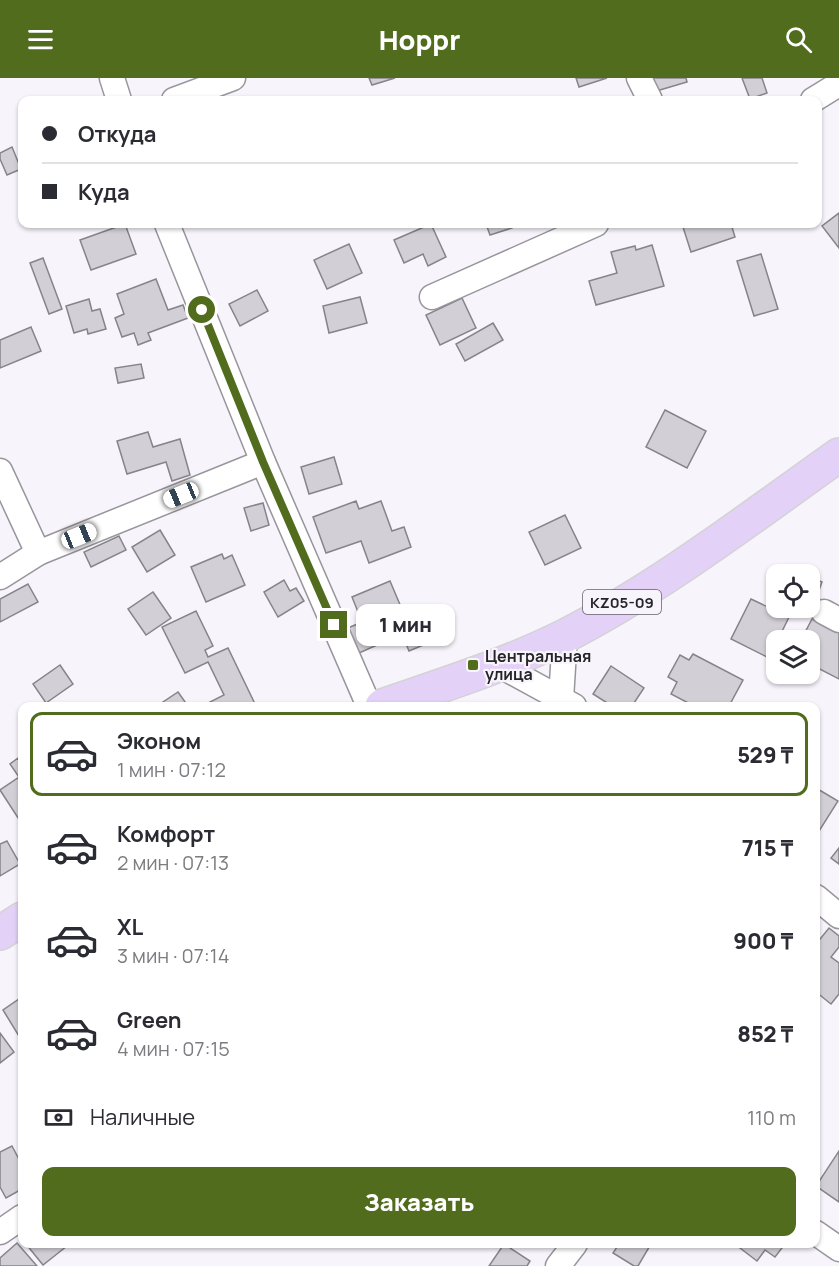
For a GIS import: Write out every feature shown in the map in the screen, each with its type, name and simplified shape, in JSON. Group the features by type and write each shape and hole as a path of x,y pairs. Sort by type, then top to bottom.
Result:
{"main road":[{"name":"KZ05-09","path":"393,702 499,665 565,635 661,580 839,455"},
{"path":"0,933 18,922"}],"street":[{"path":"112,78 118,96"},
{"path":"185,96 233,78"},
{"path":"639,78 648,96"},
{"path":"820,96 839,84"},
{"path":"169,228 263,462 367,702"},
{"path":"432,297 587,228"},
{"path":"0,578 38,553 263,462"},
{"path":"0,471 38,553"},
{"path":"565,635 567,702"},
{"path":"499,665 565,702"},
{"path":"820,900 839,916"},
{"path":"0,1232 18,1220"},
{"path":"820,1236 839,1249"},
{"path":"558,1266 572,1248"}],"building":[{"path":"369,78 395,78 372,85"},
{"path":"576,78 607,78 579,87"},
{"path":"649,78 686,78 687,82 653,92"},
{"path":"742,78 762,78 767,93 749,96"},
{"path":"12,147 18,162 18,170 7,175 0,159 0,153"},
{"path":"839,213 839,248 822,226"},
{"path":"114,228 126,228 136,254 91,270 80,240"},
{"path":"422,228 433,228 446,257 428,266 423,254 404,263 394,240"},
{"path":"487,228 512,228 490,235"},
{"path":"683,228 732,228 735,237 691,252"},
{"path":"349,244 362,273 327,289 314,260"},
{"path":"652,245 664,286 596,305 589,281 617,273 611,252 635,246 636,250"},
{"path":"761,254 778,309 754,316 737,261"},
{"path":"43,258 62,309 49,314 30,263"},
{"path":"156,279 168,310 183,305 188,318 148,333 151,340 138,345 134,333 122,337 115,318 124,314 117,294"},
{"path":"257,290 268,311 240,326 229,304"},
{"path":"360,297 367,323 329,333 323,306"},
{"path":"462,298 476,328 440,345 426,315"},
{"path":"89,299 92,311 100,309 106,329 88,334 87,329 74,333 66,306"},
{"path":"493,323 503,340 465,361 456,344"},
{"path":"31,327 41,351 0,368 0,340"},
{"path":"141,364 144,378 118,383 115,368"},
{"path":"665,410 706,431 687,468 646,447"},
{"path":"148,432 153,447 180,439 190,475 172,481 166,462 127,474 117,441"},
{"path":"334,457 342,484 309,494 301,467"},
{"path":"356,501 359,509 381,501 392,531 404,527 411,547 369,563 361,541 326,553 313,517"},
{"path":"263,503 269,525 251,531 244,508"},
{"path":"565,515 581,548 545,565 529,532"},
{"path":"160,530 175,555 147,572 132,547"},
{"path":"119,536 126,550 91,567 84,552"},
{"path":"222,554 224,559 232,555 245,585 206,602 191,567"},
{"path":"284,580 290,591 296,588 304,601 278,617 264,592"},
{"path":"390,581 404,614 414,610 428,643 409,651 402,634 359,653 348,628 362,622 352,597"},
{"path":"28,584 38,602 0,622 0,599"},
{"path":"153,592 171,618 146,635 128,609"},
{"path":"751,599 766,606 766,618 789,618 783,630 766,630 766,656 731,639"},
{"path":"196,611 213,646 205,650 208,657 228,648 254,702 210,702 224,695 208,662 185,673 162,627"},
{"path":"812,619 828,628 832,621 839,625 839,679 820,669 820,630 806,630"},
{"path":"693,654 743,680 731,702 686,702 671,694 677,682 668,677 680,655 689,660"},
{"path":"60,665 73,684 45,702 33,684"},
{"path":"611,666 644,688 635,702 606,702 593,694"},
{"path":"178,692 185,702 163,702"},
{"path":"18,758 18,776 10,764"},
{"path":"18,778 18,818 0,790"},
{"path":"820,790 838,801 820,830"},
{"path":"7,841 18,860 18,865 0,876 0,844"},
{"path":"839,848 839,864 831,858"},
{"path":"829,928 839,936 839,947 831,957 839,963 839,994 831,1004 820,995 820,939"},
{"path":"18,1000 18,1034 3,1010"},
{"path":"0,1033 14,1052 0,1063"},
{"path":"12,1146 18,1157 18,1191 6,1198 0,1187 0,1152"},
{"path":"839,1151 839,1202 820,1189 820,1180"},
{"path":"17,1243 18,1248 21,1248 37,1266 0,1266 0,1258"},
{"path":"29,1248 64,1248 43,1265"},
{"path":"501,1248 510,1248 530,1261 527,1266 489,1266"},
{"path":"616,1248 649,1248 638,1266 634,1266 613,1253"},
{"path":"740,1248 782,1248 775,1257 765,1250 757,1261"}],"place":[{"name":"Центральная улица","path":"473,665"}],"route":[{"path":"202,310 263,462 334,625"}]}
